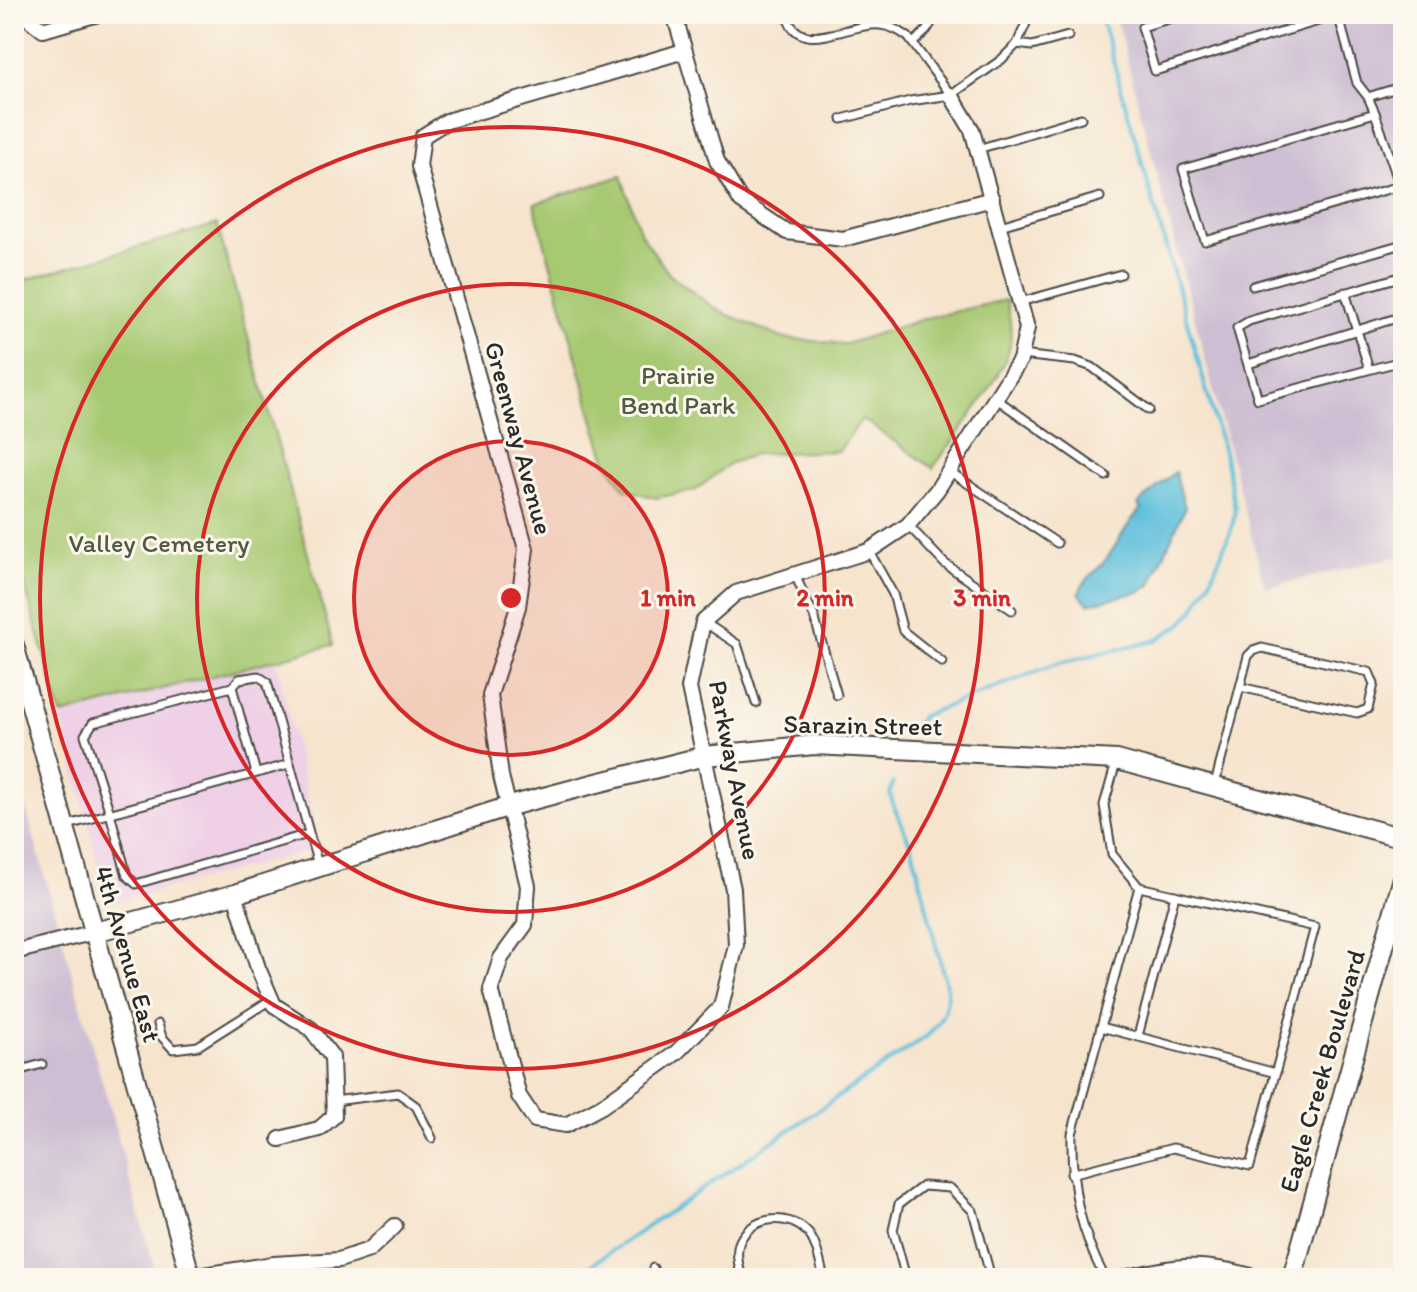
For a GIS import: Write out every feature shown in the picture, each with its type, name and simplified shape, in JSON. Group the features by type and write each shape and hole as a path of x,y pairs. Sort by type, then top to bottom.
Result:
{"street":[{"path":"23,14 43,30 98,14"},
{"path":"674,14 717,161 741,201 787,232 843,239 992,199"},
{"name":"Greenway Avenue","path":"566,1125 535,1120 519,1096 491,989 501,958 525,925 528,886 501,776 490,695 518,607 526,549 419,166 423,136 447,121 684,51"},
{"path":"703,622 736,593 869,551 908,525 949,471 1021,355 1027,328 1000,226 972,130 951,95"},
{"name":"Parkway Avenue","path":"566,1125 602,1106 676,1053 721,1007 736,945 733,889 689,688 703,622"},
{"name":"4th Avenue East","path":"14,645 191,1278 274,1264 339,1260 369,1250 395,1226"},
{"name":"Sarazin Street","path":"14,952 235,894 510,806 705,756 814,745 1117,760 1403,838"},
{"name":"Eagle Creek Boulevard","path":"1292,1278 1403,878"},
{"path":"235,894 258,968 274,1005 311,1029 332,1057 334,1116 319,1129 280,1139"},
{"path":"1124,1278 1199,1264 1258,1278"}],"lane":[{"path":"786,14 790,26 801,36 814,37 874,25 892,28 908,37 951,95"},
{"path":"871,14 874,25"},
{"path":"913,43 937,14"},
{"path":"842,119 910,101 951,95 1001,60 1017,44 1030,14"},
{"path":"1185,14 1142,27 1155,71 1338,15 1357,83 1368,97 1375,113 1402,185 1205,241 1183,169 1375,113"},
{"path":"1017,44 1032,46 1068,36"},
{"path":"1368,97 1403,86"},
{"path":"978,149 1081,118"},
{"path":"1000,226 1100,197"},
{"path":"1253,286 1403,244"},
{"path":"1020,302 1121,274"},
{"path":"1403,276 1249,321 1237,328 1258,399 1400,361 1403,371"},
{"path":"1345,292 1369,369"},
{"path":"1248,364 1403,316"},
{"path":"1021,355 1075,361 1092,367 1149,410"},
{"path":"995,398 1106,476"},
{"path":"949,471 1057,543"},
{"path":"908,525 944,563 1012,610"},
{"path":"869,551 893,594 903,631 942,662"},
{"path":"794,573 814,616 837,695"},
{"path":"703,622 737,644 756,703"},
{"path":"1214,786 1248,656 1253,651 1262,648 1369,672 1374,684 1368,709 1357,713 1240,687"},
{"path":"308,834 136,884 127,876 85,735 93,723 232,687 239,679 258,676 267,682 318,867"},
{"path":"232,687 256,773"},
{"path":"1071,1174 1173,1148 1250,1166 1315,927 1139,887 1112,854 1104,805 1117,760"},
{"path":"65,826 290,764"},
{"path":"1105,1278 1088,1246 1071,1174 1072,1134 1139,887"},
{"path":"1138,1036 1175,895"},
{"path":"158,1024 162,1037 173,1049 198,1046 272,999"},
{"path":"1101,1027 1276,1073"},
{"path":"14,1072 42,1064"},
{"path":"334,1101 398,1093 416,1106 432,1138"},
{"path":"906,1278 893,1230 899,1204 923,1186 950,1188 973,1211 991,1278"},
{"path":"742,1278 738,1262 740,1241 755,1223 775,1219 796,1224 808,1233 824,1278"},
{"path":"653,1268 656,1278"}],"shaded area":[{"path":"1115,14 1403,14 1403,555 1265,588"},
{"path":"276,660 319,848 108,904 61,715"},
{"path":"14,766 157,1278 14,1278"}],"green space":[{"name":"Prairie Bend Park","path":"621,176 641,234 669,274 717,310 782,338 846,344 926,318 1006,300 1011,338 1004,363 933,468 862,419 839,451 755,454 729,464 696,490 656,498 624,489 606,460 594,422 534,204"},
{"name":"Valley Cemetery","path":"217,224 333,645 61,715 14,547 14,283"}],"water":[{"path":"1175,472 1185,508 1150,586 1139,592 1088,604 1079,593 1084,583 1111,552 1141,509 1138,505 1142,500"}],"waterway":[{"path":"914,727 922,716 1059,663 1154,641 1182,624 1194,610 1210,581 1232,528 1235,509 1225,456 1100,14"},
{"path":"572,1278 927,1036 940,1020 945,1009 947,989 912,848 890,793 893,783"}]}
